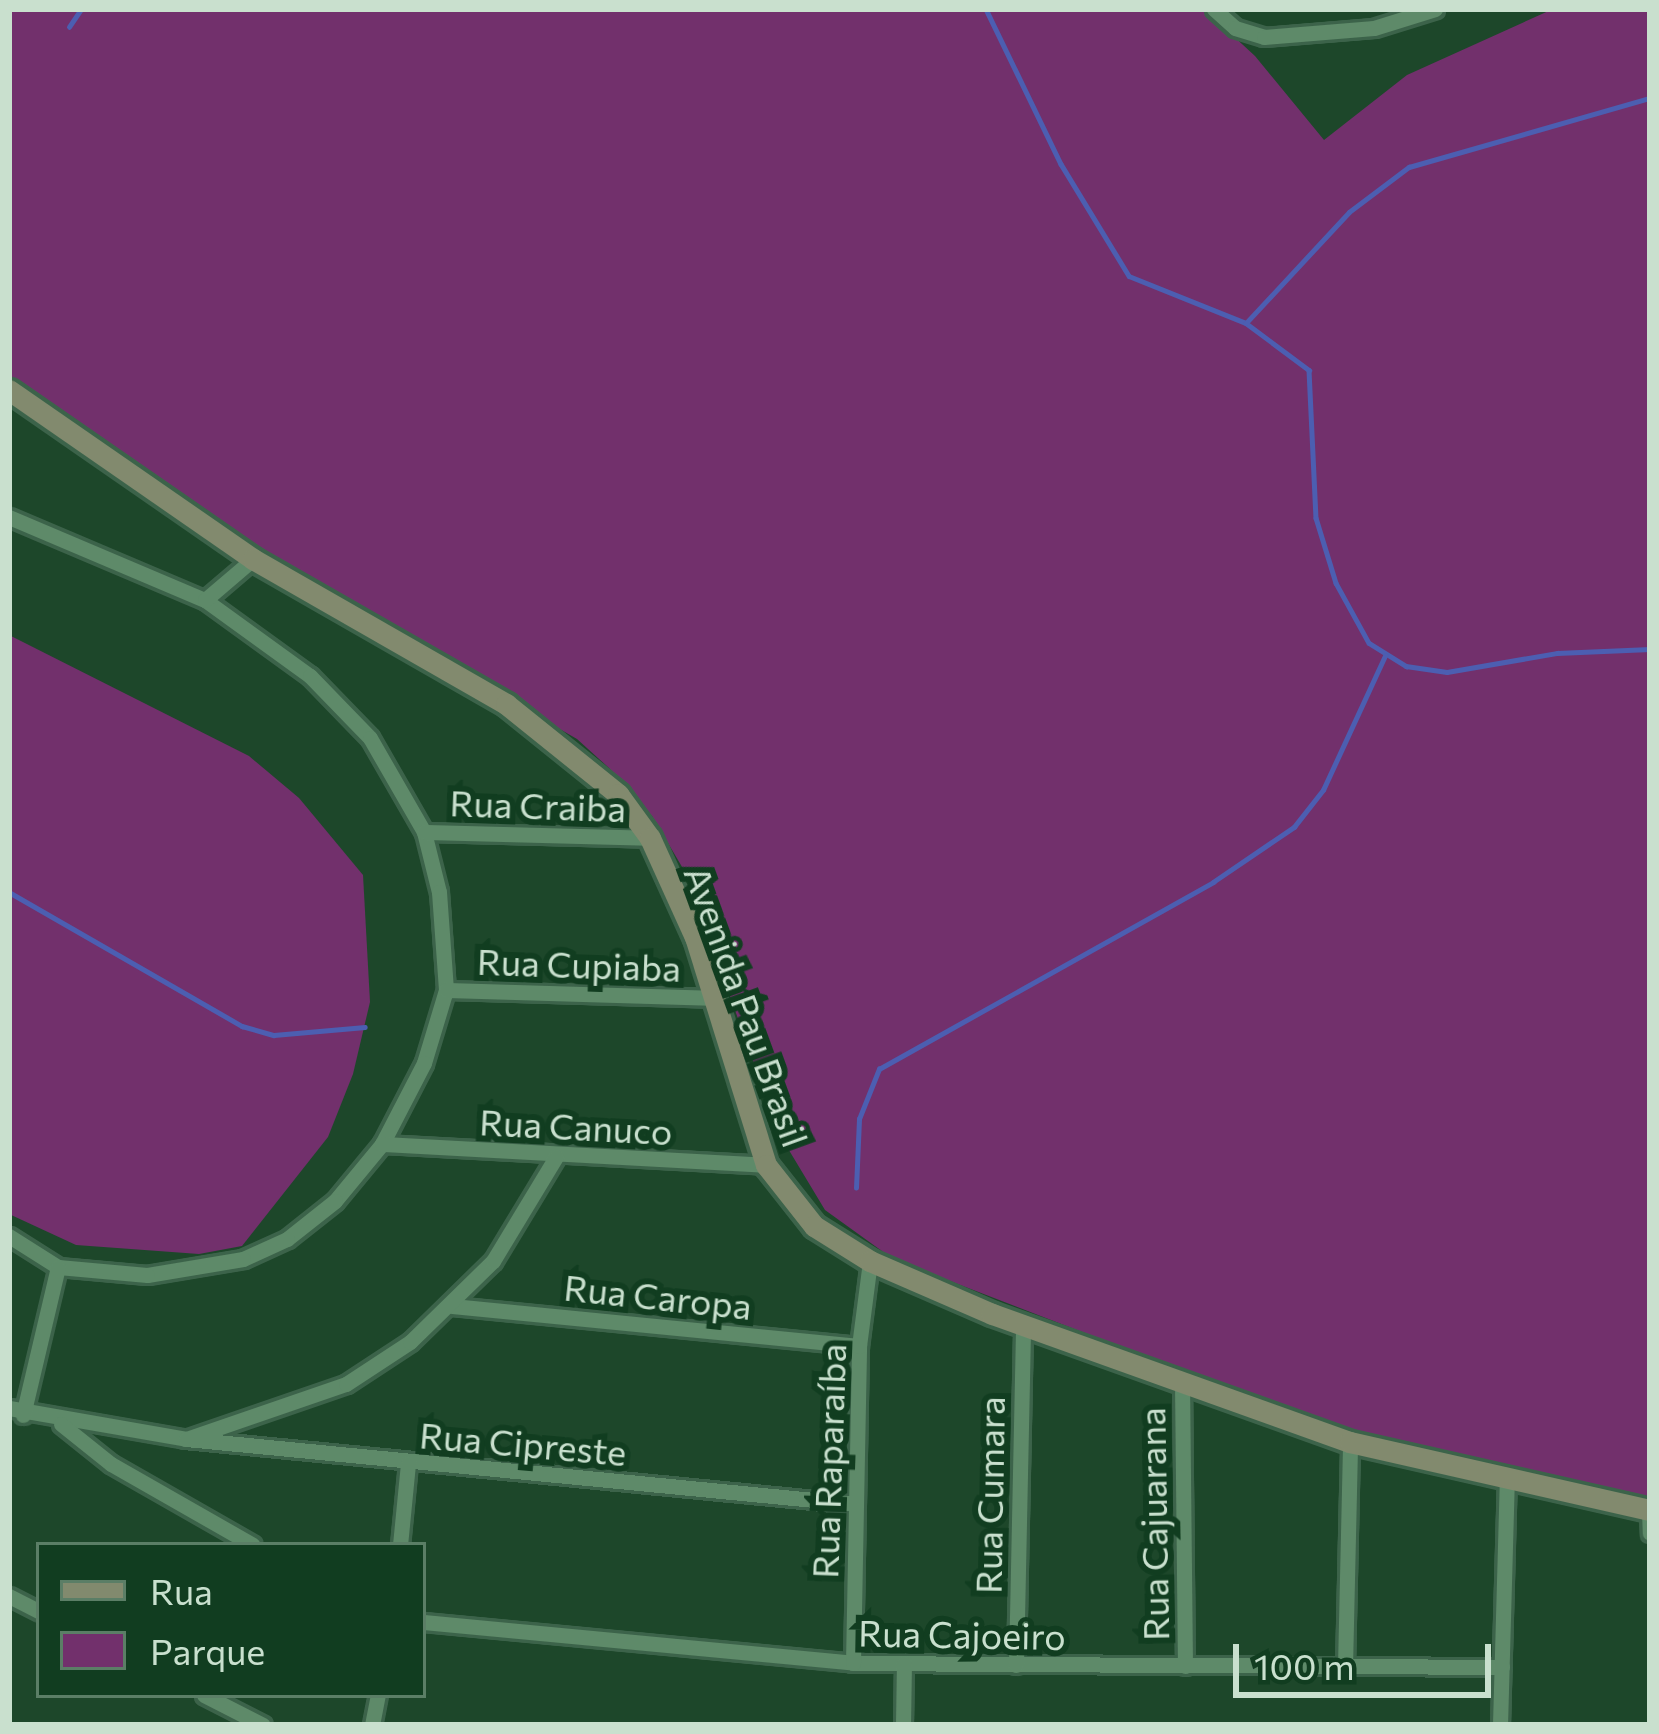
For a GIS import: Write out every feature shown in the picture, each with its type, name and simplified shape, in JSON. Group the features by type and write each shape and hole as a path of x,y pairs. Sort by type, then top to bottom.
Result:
{"main road":[{"name":"Avenida Pau Brasil","path":"9,391 253,559 506,704 618,794 650,838 695,937 766,1165 814,1226 870,1261 1023,1326 1350,1442 1650,1510"}],"street":[{"path":"1214,9 1235,28 1264,37 1374,28 1435,9"},
{"path":"9,517 205,600 310,676 370,738 424,832 439,892 446,990 424,1063 382,1144 334,1201 287,1239 244,1259 147,1275 58,1267 9,1236"},
{"path":"205,600 253,559"},
{"name":"Rua Craiba","path":"424,832 650,838"},
{"name":"Rua Cupiaba","path":"446,990 711,998"},
{"name":"Rua Canuco","path":"382,1144 766,1165"},
{"path":"187,1439 346,1384 452,1306 520,1222 556,1157"},
{"name":"Rua Raparaíba","path":"853,1663 859,1346 870,1261"},
{"path":"16,1411 58,1267"},
{"name":"Rua Caropa","path":"452,1306 859,1346"},
{"name":"Rua Cumara","path":"1016,1665 1023,1326"},
{"name":"Rua Cajuarana","path":"1182,1381 1185,1666"},
{"name":"Rua Cipreste","path":"16,1411 59,1422 187,1439 855,1504"},
{"path":"59,1422 111,1464 248,1542"},
{"path":"1345,1667 1350,1442"},
{"path":"400,1542 408,1463"},
{"path":"1500,1725 1508,1477"},
{"path":"1650,1510 1650,1533"},
{"path":"9,1596 36,1610"},
{"name":"Rua Cajoeiro","path":"426,1622 853,1663 1502,1667"},
{"path":"903,1725 904,1663"},
{"path":"210,1698 263,1725"}],"green space":[{"path":"9,9 1204,9 1255,56 1324,140 1407,75 1553,9 1650,9 1650,1506 1341,1432 893,1259 825,1210 778,1132 688,877 652,816 609,768 577,739 263,558 9,382"},
{"path":"9,635 249,756 299,798 363,875 370,1002 353,1074 328,1137 242,1246 199,1254 76,1245 9,1214"}],"waterway":[{"path":"69,27 81,9"},
{"path":"986,9 1061,164 1129,276 1246,323 1309,370 1316,518 1336,583 1369,643 1406,666 1447,672 1557,653 1650,649"},
{"path":"1246,323 1349,212 1409,167 1650,98"},
{"path":"856,1188 859,1119 879,1069 1213,882 1294,827 1323,790 1385,656"},
{"path":"9,892 242,1026 274,1035 365,1027"}]}
